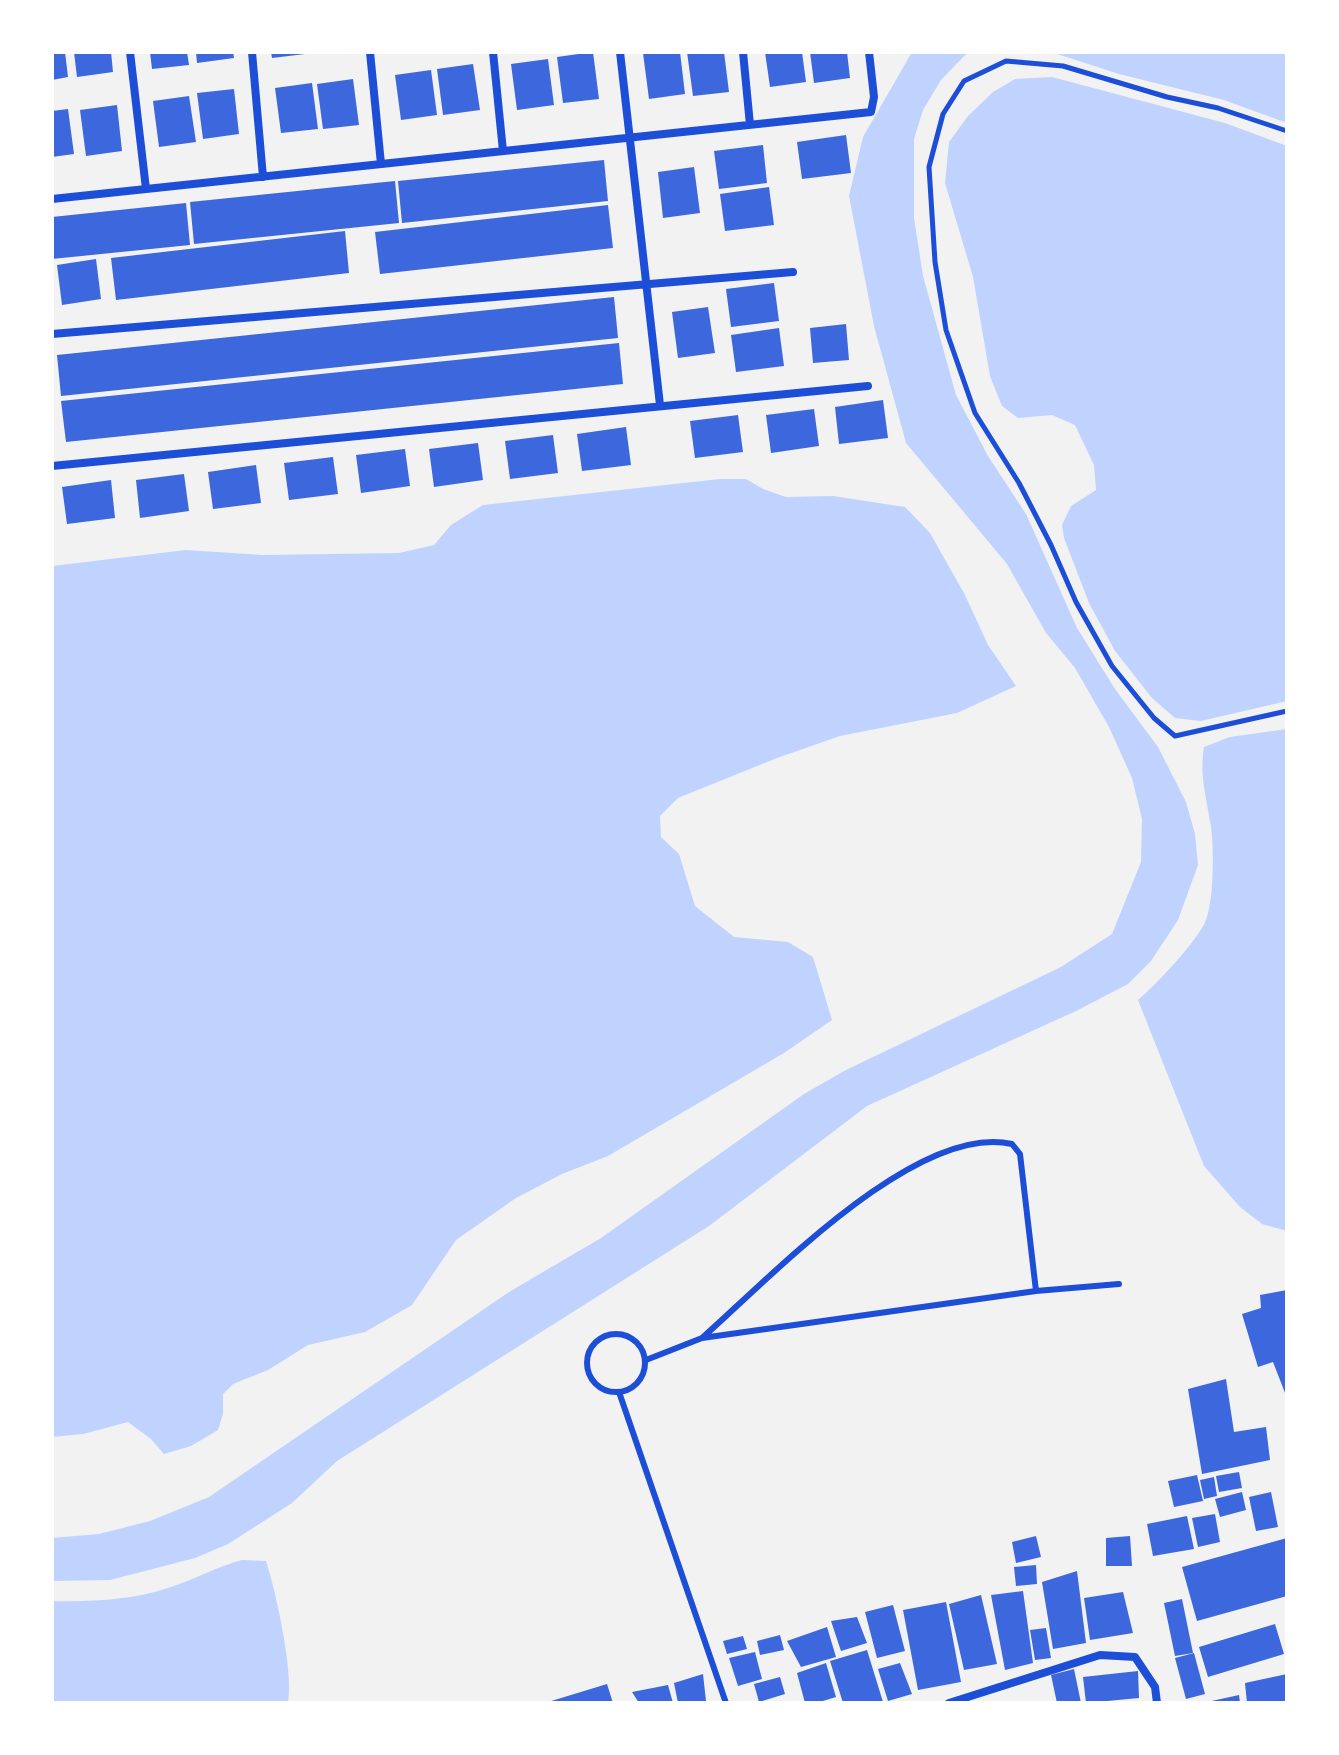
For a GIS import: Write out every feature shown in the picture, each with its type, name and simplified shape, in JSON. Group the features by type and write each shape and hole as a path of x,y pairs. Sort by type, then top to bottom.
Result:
{"street":[{"path":"130,52 146,189"},
{"path":"252,52 263,177"},
{"path":"370,52 381,164"},
{"path":"493,52 503,151"},
{"path":"620,52 660,405"},
{"path":"743,52 750,125"},
{"path":"52,199 871,112 874,97 869,52"},
{"path":"52,334 793,272"},
{"path":"52,466 868,386"},
{"path":"949,1703 1100,1655 1135,1657 1155,1687 1157,1703"}],"lane":[{"path":"702,1338 835,1219 919,1161 959,1145 998,1141 1012,1144 1020,1154 1036,1291"},
{"path":"646,1360 702,1338 1036,1291 1119,1284"},
{"path":"625,1335 643,1349 646,1360 643,1375 633,1387 619,1392 597,1386 587,1365 588,1354 594,1344 603,1337 625,1335"},
{"path":"619,1392 726,1703"}],"path":[{"path":"1287,131 1218,108 1167,97 1063,66 1006,61 964,81 943,114 929,167 935,262 946,330 975,413 1019,483 1076,602 1112,666 1154,718 1175,736 1287,711"}],"water":[{"path":"912,52 968,52 941,80 923,110 914,139 914,218 923,276 956,395 988,456 1026,514 1077,628 1115,689 1158,747 1186,802 1195,834 1198,865 1178,920 1151,961 1128,984 1076,1011 867,1106 709,1226 337,1461 292,1503 228,1544 195,1558 110,1580 52,1581 52,1538 99,1534 150,1521 209,1497 509,1292 601,1238 804,1094 846,1070 1061,967 1112,934 1141,862 1142,819 1132,778 1109,727 1075,668 1046,633 1007,564 906,443 874,326 849,196 863,137"},
{"path":"1051,52 1287,52 1287,123 1224,100 1119,74"},
{"path":"1052,77 1225,123 1287,146 1287,701 1201,721 1175,718 1152,698 1115,651 1089,603 1064,538 1062,525 1071,506 1096,490 1094,465 1075,425 1052,415 1018,418 1002,406 990,376 973,277 945,183 949,142 968,116 993,92 1015,79"},
{"path":"720,479 746,479 786,497 833,496 905,507 930,533 965,595 988,645 1016,686 957,713 840,736 777,758 678,798 660,816 661,837 679,854 695,906 734,937 788,942 813,957 832,1020 784,1053 608,1156 562,1174 516,1198 456,1240 412,1305 365,1332 308,1345 268,1370 233,1384 223,1394 223,1414 218,1430 191,1446 164,1454 151,1439 128,1422 83,1434 52,1437 52,566 186,550 263,555 399,553 434,545 451,525 483,505"},
{"path":"1287,729 1287,1231 1262,1224 1240,1207 1204,1166 1138,1000 1186,950 1202,928 1209,911 1213,848 1203,777 1204,747 1230,737"},
{"path":"242,1560 266,1561 286,1653 288,1703 52,1703 52,1601 142,1595"}],"building":[{"path":"52,52 65,52 68,77 52,80"},
{"path":"74,52 111,52 113,72 77,77"},
{"path":"150,52 187,52 189,65 152,69"},
{"path":"196,52 233,52 234,58 197,63"},
{"path":"271,52 305,52 305,54 272,58"},
{"path":"593,52 599,99 563,103 557,57"},
{"path":"680,52 685,94 649,99 643,53"},
{"path":"687,52 724,52 729,92 693,96"},
{"path":"765,52 802,52 806,82 770,87"},
{"path":"810,52 847,52 850,78 814,83"},
{"path":"548,59 554,105 517,110 511,64"},
{"path":"473,64 480,110 443,115 437,69"},
{"path":"431,70 437,115 401,120 395,75"},
{"path":"353,79 359,125 323,129 317,84"},
{"path":"312,83 318,129 281,133 275,88"},
{"path":"234,89 239,134 203,139 197,93"},
{"path":"189,96 196,142 159,147 153,101"},
{"path":"117,105 122,151 86,156 80,110"},
{"path":"68,109 74,154 52,157 52,111"},
{"path":"846,135 851,173 802,179 797,142"},
{"path":"763,145 767,183 719,189 714,151"},
{"path":"604,160 608,201 402,223 398,181"},
{"path":"694,167 700,213 663,218 658,172"},
{"path":"395,181 399,223 194,244 190,202"},
{"path":"769,187 774,225 725,231 720,194"},
{"path":"186,203 190,245 52,259 52,217"},
{"path":"608,205 613,248 380,274 375,232"},
{"path":"345,231 349,273 116,300 111,258"},
{"path":"96,259 101,299 62,305 57,265"},
{"path":"774,283 779,321 731,327 726,289"},
{"path":"614,297 618,338 61,396 57,355"},
{"path":"708,307 715,353 678,358 672,312"},
{"path":"846,324 849,360 813,363 810,328"},
{"path":"779,328 784,366 736,372 731,335"},
{"path":"619,343 623,384 66,442 61,401"},
{"path":"883,400 888,438 839,444 835,407"},
{"path":"814,409 819,446 771,453 766,415"},
{"path":"738,415 743,452 695,458 690,421"},
{"path":"626,427 631,465 582,471 577,434"},
{"path":"553,435 558,473 510,479 505,441"},
{"path":"478,443 483,480 434,487 429,449"},
{"path":"405,449 410,486 361,493 356,455"},
{"path":"333,457 338,494 289,500 284,463"},
{"path":"256,465 261,503 213,509 208,472"},
{"path":"184,474 189,511 140,518 136,480"},
{"path":"111,480 115,518 67,524 62,487"},
{"path":"1287,1290 1287,1398 1273,1362 1258,1367 1242,1314 1261,1308 1260,1295"},
{"path":"1226,1379 1234,1432 1266,1427 1270,1460 1202,1474 1188,1389"},
{"path":"1239,1472 1242,1488 1219,1492 1216,1476"},
{"path":"1197,1475 1203,1501 1174,1507 1168,1481"},
{"path":"1214,1477 1217,1496 1204,1499 1200,1480"},
{"path":"1242,1492 1246,1510 1220,1517 1215,1499"},
{"path":"1271,1492 1278,1527 1256,1531 1249,1497"},
{"path":"1215,1514 1220,1542 1198,1547 1192,1518"},
{"path":"1187,1516 1194,1549 1153,1556 1147,1524"},
{"path":"1036,1536 1041,1557 1016,1563 1012,1542"},
{"path":"1130,1536 1132,1566 1106,1566 1106,1538"},
{"path":"1287,1538 1287,1596 1197,1621 1182,1567"},
{"path":"1036,1565 1037,1584 1016,1586 1014,1567"},
{"path":"1077,1571 1086,1643 1053,1649 1042,1582"},
{"path":"1023,1591 1033,1663 1005,1670 991,1595"},
{"path":"1123,1592 1133,1633 1090,1640 1084,1598"},
{"path":"981,1595 997,1664 964,1670 949,1604"},
{"path":"1182,1599 1193,1653 1175,1656 1164,1603"},
{"path":"946,1602 961,1682 918,1690 903,1610"},
{"path":"893,1605 905,1651 877,1658 865,1612"},
{"path":"857,1617 867,1643 841,1651 831,1621"},
{"path":"1275,1624 1284,1654 1208,1677 1199,1647"},
{"path":"827,1627 836,1657 801,1667 787,1641"},
{"path":"1046,1628 1051,1658 1035,1660 1030,1630"},
{"path":"780,1635 784,1650 760,1655 757,1641"},
{"path":"743,1636 747,1649 727,1654 723,1641"},
{"path":"867,1650 883,1702 843,1703 830,1661"},
{"path":"755,1652 762,1679 738,1686 729,1658"},
{"path":"1194,1653 1205,1694 1186,1699 1175,1658"},
{"path":"826,1663 836,1697 805,1703 797,1673"},
{"path":"900,1663 912,1694 888,1701 878,1669"},
{"path":"1074,1669 1081,1703 1057,1703 1051,1675"},
{"path":"1138,1671 1139,1698 1086,1703 1083,1677"},
{"path":"703,1674 706,1701 678,1703 674,1683"},
{"path":"1287,1674 1287,1703 1247,1703 1245,1683"},
{"path":"780,1677 785,1694 759,1702 754,1684"},
{"path":"607,1684 613,1703 548,1703 548,1702"},
{"path":"668,1685 673,1703 639,1703 632,1692"},
{"path":"1239,1695 1240,1703 1207,1703 1207,1702"}]}
